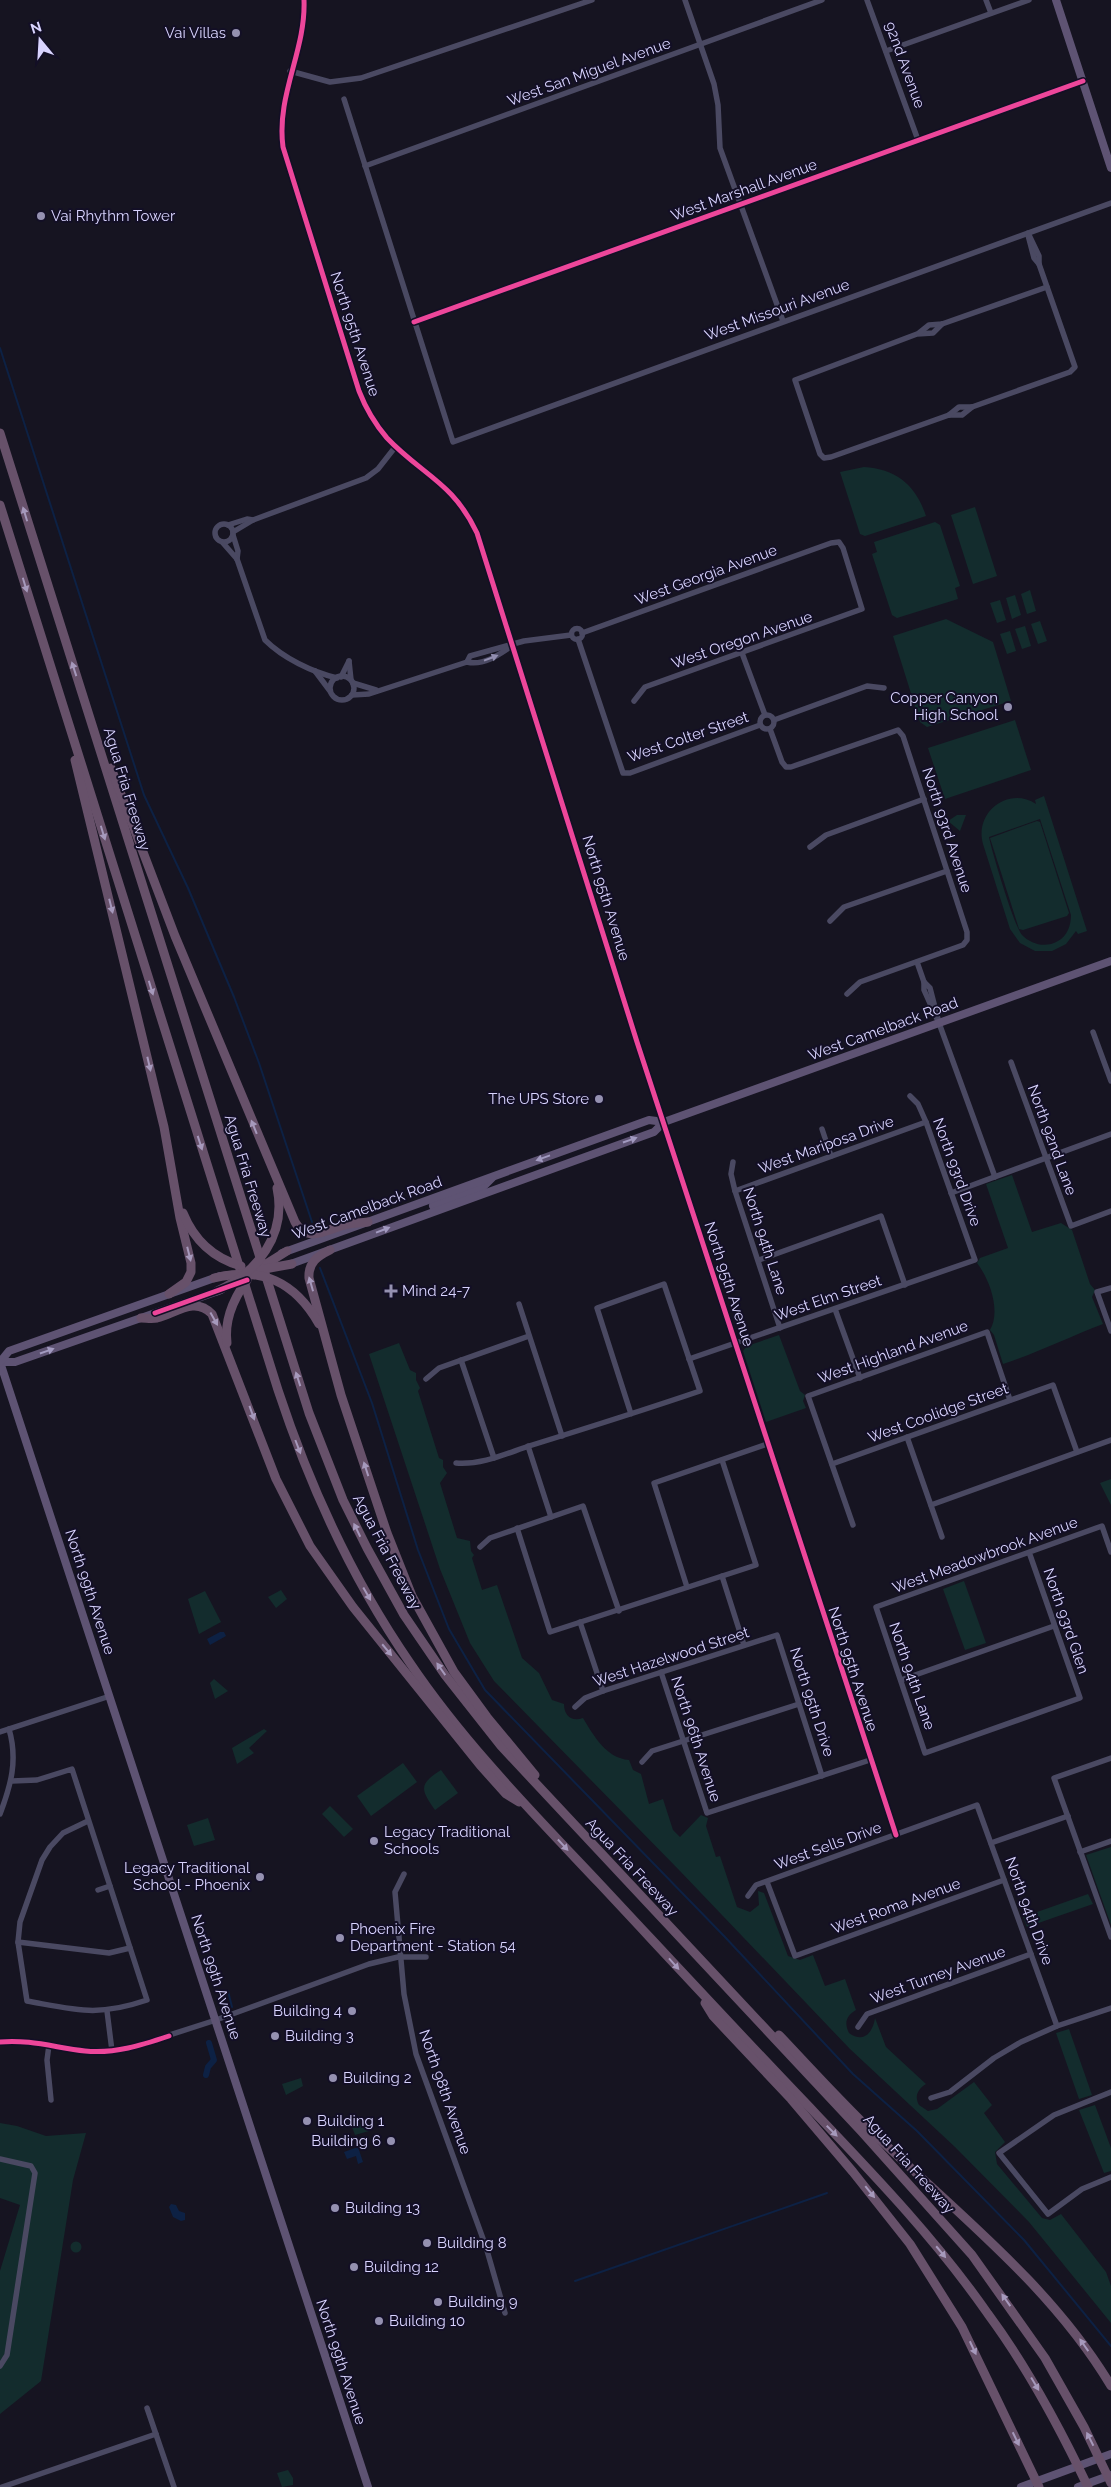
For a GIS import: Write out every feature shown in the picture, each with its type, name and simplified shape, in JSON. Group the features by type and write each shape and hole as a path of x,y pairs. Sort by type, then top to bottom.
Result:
{"highway":[{"name":"Agua Fria Freeway","path":"0,429 254,1241 325,1457 359,1533 385,1583 445,1676 496,1740 910,2184 986,2272 1045,2358 1084,2426 1111,2483"},
{"path":"0,506 303,1460 330,1523 360,1582 413,1668 488,1763 690,1982 845,2143 963,2279 1003,2334 1039,2391 1088,2487"},
{"path":"89,716 175,936 295,1222 302,1231 318,1234 347,1224 368,1222"},
{"path":"68,722 77,773 164,1127 191,1268 186,1282 169,1294"},
{"path":"229,1352 227,1331 236,1297 269,1242 278,1218 279,1202 273,1172"},
{"path":"180,1206 191,1231 204,1246 218,1256 272,1279 296,1292 307,1303 322,1328 341,1395 390,1542 420,1615 444,1658 464,1687 534,1774 550,1799"},
{"path":"322,1328 322,1319 309,1272 316,1258 330,1250"},
{"path":"216,1291 287,1251"},
{"path":"214,1278 292,1264"},
{"path":"141,1318 156,1318 187,1307 201,1306 209,1310 215,1318 229,1352 279,1486 301,1530 325,1569 381,1643 480,1765 506,1794 530,1809"},
{"path":"710,1970 740,1995 863,2124 1040,2292 1076,2333 1111,2386"},
{"path":"690,1982 713,2016 791,2098 854,2172 922,2261 962,2327 1038,2484"}],"main road":[{"path":"1056,0 1111,168"},
{"name":"West Camelback Road","path":"292,1264 654,1132 664,1122 1111,961"},
{"name":"West Camelback Road","path":"287,1251 649,1120 664,1122"},
{"path":"412,1219 433,1206 482,1188 492,1177 502,1180 532,1171 549,1170"},
{"path":"0,1362 10,1351 214,1278"},
{"path":"0,1362 15,1362 216,1291"},
{"name":"North 99th Avenue","path":"0,1362 368,2487"},
{"path":"1021,2487 1038,2484 1050,2476 1111,2454"},
{"path":"1078,2487 1111,2475"}],"street":[{"name":"North 95th Avenue","path":"304,0 302,34 290,71 282,115 282,137 287,163 359,391 376,424 396,446 445,486 463,507 477,533 767,1444 896,1835"},
{"path":"290,71 330,82 361,78 592,0"},
{"path":"685,0 715,91 720,148 782,321"},
{"name":"West San Miguel Avenue","path":"365,166 822,0"},
{"name":"92nd Avenue","path":"867,0 918,140"},
{"path":"986,0 991,14"},
{"path":"886,51 1029,0"},
{"name":"West Marshall Avenue","path":"414,322 1083,81"},
{"path":"344,99 414,322"},
{"name":"West Missouri Avenue","path":"414,322 452,442 1111,203"},
{"path":"1028,233 1028,242 1034,258 1039,264 1075,367 1070,372 972,407 962,415 949,415 824,458 814,437 795,380 800,376 918,334 933,333 942,324 1047,287"},
{"path":"223,543 228,542 233,534 253,520 366,478 378,469 396,446"},
{"path":"253,520 247,519 228,525 221,524 215,530 216,538 237,559 265,640 273,648 315,671 376,690"},
{"path":"228,525 238,551 237,559"},
{"name":"West Georgia Avenue","path":"571,636 576,629 582,633 839,542 843,548 862,609"},
{"name":"West Oregon Avenue","path":"634,701 645,687 862,609"},
{"path":"315,671 336,698 343,700 352,695 369,694 376,690 467,662 470,656 495,648 571,636 574,639 578,639 582,633"},
{"name":"West Colter Street","path":"578,639 623,773 630,773 760,725"},
{"path":"742,653 765,715"},
{"path":"331,692 331,685 339,678 350,661 352,695"},
{"path":"774,720 867,686 884,688"},
{"path":"765,715 770,715 774,720 775,724 770,729 764,729 760,725 761,719 765,715"},
{"name":"North 93rd Avenue","path":"770,729 782,762 786,767 791,767 898,730 903,736 967,932 967,940 963,945 917,962"},
{"path":"810,848 826,835 924,799"},
{"path":"830,921 844,907 947,871"},
{"path":"847,994 860,982 917,962 924,982 930,988 940,1023 995,1177"},
{"path":"1093,1032 1111,1081"},
{"name":"North 92nd Lane","path":"1011,1062 1071,1226 1111,1212"},
{"name":"North 93rd Drive","path":"910,1096 918,1104 926,1122 975,1260"},
{"name":"West Mariposa Drive","path":"735,1191 926,1122"},
{"path":"822,1129 832,1156"},
{"path":"951,1193 1111,1134"},
{"name":"North 94th Lane","path":"733,1162 731,1174 735,1191 780,1328"},
{"path":"759,1260 881,1216 906,1285"},
{"name":"West Elm Street","path":"689,1359 975,1260"},
{"path":"456,1463 471,1464 494,1458 528,1446 562,1436 630,1414 700,1391 664,1284 597,1308 630,1414"},
{"path":"1111,1288 1097,1292 1111,1331"},
{"path":"518,1304 562,1436"},
{"path":"835,1309 860,1378"},
{"name":"West Highland Avenue","path":"832,1464 808,1396 986,1332 1010,1400"},
{"path":"426,1379 439,1368 529,1336"},
{"path":"461,1360 494,1458"},
{"name":"West Coolidge Street","path":"832,1464 1053,1385 1077,1452"},
{"path":"907,1437 942,1537"},
{"path":"930,1505 1111,1440"},
{"path":"687,1587 654,1483 767,1444"},
{"path":"528,1446 551,1517"},
{"path":"517,1528 550,1632 619,1611 756,1565 722,1460"},
{"path":"832,1464 853,1525"},
{"path":"480,1547 490,1538 583,1506 619,1611"},
{"name":"West Meadowbrook Avenue","path":"876,1607 1102,1526 1111,1552"},
{"name":"North 93rd Glen","path":"925,1753 1080,1698 1028,1552"},
{"path":"722,1576 744,1645"},
{"name":"North 94th Lane","path":"876,1607 925,1753"},
{"path":"580,1622 603,1691"},
{"path":"901,1680 1054,1626"},
{"name":"West Hazelwood Street","path":"575,1707 585,1698 603,1691 777,1635"},
{"name":"North 95th Drive","path":"777,1635 822,1776"},
{"name":"North 96th Avenue","path":"661,1672 707,1813 822,1776"},
{"path":"0,1732 110,1696"},
{"path":"642,1762 652,1751 799,1704"},
{"path":"0,1814 12,1781 14,1751 9,1729"},
{"path":"1111,1758 1054,1778 1111,1937"},
{"path":"822,1776 870,1760"},
{"path":"12,1781 37,1780 72,1769 147,2000 107,2012 83,2011 27,2001 18,1942 20,1922 45,1854 64,1833 88,1821"},
{"name":"West Sells Drive","path":"748,1896 756,1886 977,1805"},
{"name":"North 94th Drive","path":"977,1805 1057,2026"},
{"path":"991,1843 1068,1816"},
{"path":"1080,1852 1111,1841"},
{"name":"North 98th Avenue","path":"404,1874 395,1892 404,1994 416,2054 486,2246 504,2312"},
{"name":"West Roma Avenue","path":"767,1882 795,1956 1004,1880"},
{"path":"98,1890 110,1886"},
{"path":"18,1942 109,1953 130,1948"},
{"name":"West Turney Avenue","path":"858,2027 867,2014 1031,1954"},
{"path":"0,2042 20,2041 85,2051 112,2051 135,2047 216,2020 369,1964 401,1957 426,1957"},
{"path":"931,2098 950,2092 994,2058 1021,2042 1057,2026 1111,2008"},
{"path":"107,2012 112,2051"},
{"path":"49,2045 48,2060 51,2100"},
{"path":"1111,2092 1054,2115 999,2153 1048,2214 1082,2188 1111,2177"},
{"path":"0,2159 31,2166 35,2172 7,2355 0,2366"},
{"path":"147,2408 174,2487"},
{"path":"2,2487 156,2434"}],"green space":[{"path":"864,467 886,471 904,481 917,496 926,516 865,536 860,534 840,472"},
{"path":"975,507 997,576 973,584 951,515"},
{"path":"935,522 940,525 960,586 955,588 958,599 897,618 892,615 872,554 877,552 874,542"},
{"path":"1030,590 1036,611 1027,614 1021,594"},
{"path":"1015,595 1021,615 1012,619 1006,598"},
{"path":"1000,600 1006,620 997,623 990,603"},
{"path":"946,619 993,642 1011,701 927,727 920,722 893,636"},
{"path":"1040,621 1047,641 1038,644 1031,624"},
{"path":"1025,626 1031,646 1022,649 1015,629"},
{"path":"1010,631 1016,651 1007,654 1000,634"},
{"path":"1015,720 1031,770 945,799 928,748"},
{"path":"1044,796 1087,931 1078,934 1076,931 1066,944 1052,951 1035,951 1020,943 1010,929 983,844 982,832 984,822 996,805 1005,800 1015,798 1026,799 1036,804 1035,800","holes":["1040,819 1071,915 1066,933 1061,939 1053,943 1044,945 1035,943 1022,935 1009,904 989,837"]},
{"path":"957,815 966,815 960,831 948,821"},
{"path":"1037,821 1040,822 1069,913 1067,916 1023,930 1019,929 990,838"},
{"path":"1012,1175 1032,1232 1061,1223 1072,1230 1090,1284 1095,1290 1092,1297 1103,1324 1003,1364 994,1335 990,1330 993,1322 994,1305 990,1287 977,1263 980,1258 1008,1248 986,1184"},
{"path":"779,1335 800,1391 805,1395 803,1401 806,1408 766,1422 743,1351 747,1346"},
{"path":"399,1343 410,1370 416,1373 416,1380 420,1388 418,1391 439,1458 443,1460 443,1467 447,1473 440,1483 457,1538 470,1541 471,1551 474,1555 472,1558 482,1590 497,1585 522,1658 539,1673 552,1700 564,1704 565,1712 569,1717 575,1719 583,1718 596,1739 607,1751 629,1760 633,1770 641,1774 649,1804 663,1799 673,1830 680,1837 701,1815 708,1818 706,1826 716,1857 720,1856 737,1907 750,1912 759,1905 758,1891 764,1893 788,1956 800,1960 813,1955 825,1986 845,1979 856,2010 847,2020 849,2033 859,2037 867,2035 872,2028 875,2018 886,2047 926,2084 918,2093 919,2105 928,2111 937,2109 974,2082 992,2105 984,2113 1005,2142 995,2152 997,2164 1042,2218 1050,2220 1061,2214 1106,2272 1111,2286 1111,2323 1029,2222 955,2147 850,2049 680,1871 494,1681 470,1643 440,1569 369,1354"},
{"path":"1111,1479 1111,1505 1100,1483"},
{"path":"964,1581 986,1643 965,1650 943,1589"},
{"path":"281,1590 287,1599 276,1608 268,1597"},
{"path":"205,1591 221,1622 199,1634 188,1599"},
{"path":"214,1679 228,1691 215,1699 210,1683"},
{"path":"264,1729 267,1731 249,1748 254,1753 237,1764 232,1748"},
{"path":"403,1763 417,1782 371,1816 357,1796"},
{"path":"441,1770 458,1793 435,1810 427,1797 424,1787 429,1779"},
{"path":"330,1806 353,1829 344,1837 322,1814"},
{"path":"208,1818 215,1840 194,1846 187,1825"},
{"path":"1111,1847 1111,1925 1086,1855"},
{"path":"1088,1894 1093,1904 1027,1927 1023,1917"},
{"path":"1069,2029 1092,2095 1079,2099 1056,2033"},
{"path":"301,2078 303,2086 286,2095 282,2084"},
{"path":"1095,2105 1111,2148 1111,2171 1104,2173 1079,2110"},
{"path":"367,2122 369,2131 355,2135 352,2127"},
{"path":"0,2123 17,2126 46,2136 86,2133 73,2180 41,2381 0,2414 0,2271 20,2205 0,2198"},
{"path":"74,2242 78,2242 81,2247 80,2251 74,2252 71,2249 71,2245"},
{"path":"288,2470 293,2478 293,2485 282,2487 277,2473"}],"water":[{"path":"220,1632 224,1632 226,1636 210,1645 207,1639"},
{"path":"358,2147 363,2162 358,2164 356,2156 347,2159 344,2152"},
{"path":"171,2204 176,2205 179,2211 185,2213 185,2220 181,2221 173,2217 169,2207"}],"waterway":[{"path":"0,348 144,795 188,888 234,997 259,1063 312,1222"},
{"path":"320,1268 372,1403 418,1550 449,1629 485,1690 724,1936 853,2074 917,2131 1024,2240 1111,2346"},
{"path":"228,1991 232,2007"},
{"path":"206,2075 208,2067 214,2060 209,2043"},
{"path":"575,2281 827,2193"}],"cycle path":[{"path":"304,0 301,37 284,109 283,147 359,391 371,416 387,438 447,490 468,516 477,533 637,1042 896,1835"},
{"path":"414,322 1083,81"},
{"path":"155,1313 247,1280"},
{"path":"0,2042 32,2043 96,2052 128,2048 169,2036"}],"place":[{"name":"Vai Villas","path":"236,33"},
{"name":"Vai Rhythm Tower","path":"41,216"},
{"name":"Copper Canyon High School","path":"1008,707"},
{"name":"The UPS Store","path":"599,1099"},
{"name":"Mind 24-7","path":"391,1291"},
{"name":"Legacy Traditional Schools","path":"374,1841"},
{"name":"Legacy Traditional School - Phoenix","path":"260,1877"},
{"name":"Phoenix Fire Department - Station 54","path":"340,1938"},
{"name":"Building 4","path":"352,2011"},
{"name":"Building 3","path":"275,2036"},
{"name":"Building 2","path":"333,2078"},
{"name":"Building 1","path":"307,2121"},
{"name":"Building 6","path":"391,2141"},
{"name":"Building 13","path":"335,2208"},
{"name":"Building 8","path":"427,2243"},
{"name":"Building 12","path":"354,2267"},
{"name":"Building 9","path":"438,2302"},
{"name":"Building 10","path":"379,2321"}]}
